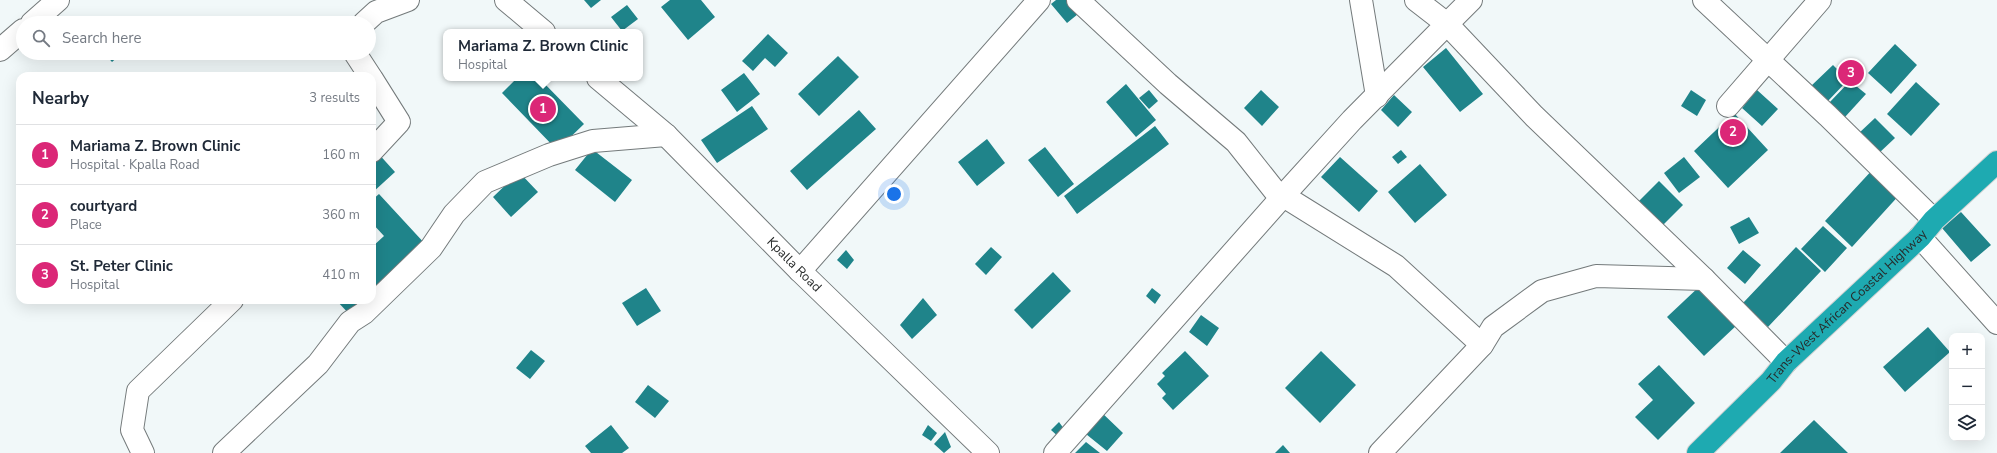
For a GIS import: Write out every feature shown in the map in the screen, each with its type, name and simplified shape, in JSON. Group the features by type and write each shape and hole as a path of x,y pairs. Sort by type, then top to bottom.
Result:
{"highway":[{"name":"Trans-West African Coastal Highway","path":"1698,453 1771,381 1786,362 1920,237 1934,220 1997,162"}],"street":[{"path":"40,16 58,0"},
{"path":"372,16 376,12 408,0"},
{"path":"506,0 540,29"},
{"path":"800,271 1039,0"},
{"path":"1078,0 1168,84 1236,142 1274,190 1396,266 1482,345"},
{"path":"1361,0 1376,96"},
{"path":"1416,0 1447,24 1534,116 1704,279 1786,362"},
{"path":"1055,453 1283,196 1376,96 1471,0"},
{"path":"1704,0 1934,220"},
{"path":"1728,106 1820,0"},
{"path":"0,50 16,36"},
{"path":"360,60 367,72"},
{"name":"Kpalla Road","path":"602,81 666,135 800,271 988,453"},
{"path":"376,85 399,122 376,147"},
{"path":"376,301 431,248 454,214 485,182 549,155 593,141 666,135"},
{"path":"1920,237 1997,323"},
{"path":"1380,453 1482,345 1494,327 1542,291 1596,276 1704,279"},
{"path":"143,453 132,430 138,391 228,304"},
{"path":"224,453 318,364 350,322 364,313 373,304"}],"building":[{"path":"584,0 601,0 591,8"},
{"path":"670,0 701,0 715,17 688,40 661,7"},
{"path":"1056,0 1066,0 1078,14 1067,23 1051,4"},
{"path":"627,5 638,19 625,29 620,29 611,17"},
{"path":"768,34 788,53 775,67 765,58 753,71 742,61"},
{"path":"1895,44 1917,65 1891,94 1868,73"},
{"path":"1446,48 1483,94 1460,112 1423,67"},
{"path":"838,56 859,77 819,116 798,94"},
{"path":"1833,65 1848,80 1827,102 1811,86"},
{"path":"744,73 760,94 737,112 721,90"},
{"path":"514,81 542,81 584,124 557,150 502,93"},
{"path":"1850,81 1866,94 1845,117 1829,103"},
{"path":"1916,82 1940,104 1911,136 1887,114"},
{"path":"1126,84 1156,120 1136,137 1106,102"},
{"path":"1149,90 1158,101 1149,109 1139,98"},
{"path":"1261,90 1279,107 1262,126 1244,108"},
{"path":"1691,90 1706,100 1697,116 1681,106"},
{"path":"1757,90 1778,109 1762,126 1742,108"},
{"path":"1394,95 1412,112 1398,127 1381,110"},
{"path":"752,106 768,129 717,163 701,140"},
{"path":"859,110 876,129 807,190 790,171"},
{"path":"1734,113 1768,150 1728,188 1694,151"},
{"path":"1875,118 1895,138 1878,154 1858,134"},
{"path":"1155,126 1169,144 1077,214 1064,196"},
{"path":"987,139 1005,163 977,186 958,162"},
{"path":"1045,147 1074,184 1058,197 1028,160"},
{"path":"592,149 632,180 615,202 575,170"},
{"path":"1401,150 1407,157 1398,164 1392,157"},
{"path":"376,151 395,172 376,189"},
{"path":"1340,157 1378,191 1359,212 1321,177"},
{"path":"1684,157 1700,177 1679,193 1664,173"},
{"path":"1420,164 1447,195 1415,223 1388,192"},
{"path":"1875,167 1902,192 1852,247 1825,221"},
{"path":"519,172 538,192 511,217 493,197"},
{"path":"1659,181 1683,205 1662,226 1638,202"},
{"path":"379,194 427,246 376,293 376,243 384,236 376,227 376,197"},
{"path":"1961,212 1991,245 1971,262 1942,228"},
{"path":"1749,217 1759,233 1739,244 1730,227"},
{"path":"1823,226 1847,248 1825,272 1801,249"},
{"path":"991,247 1002,257 986,275 975,264"},
{"path":"1796,247 1821,271 1768,327 1743,303"},
{"path":"846,250 854,260 847,269 837,260"},
{"path":"1743,250 1761,265 1745,284 1727,268"},
{"path":"1053,272 1071,291 1032,329 1014,310"},
{"path":"1701,285 1738,324 1704,356 1667,317"},
{"path":"646,288 661,311 637,326 622,303"},
{"path":"1152,288 1161,295 1155,304 1146,296"},
{"path":"923,298 937,315 912,339 900,325"},
{"path":"340,304 364,304 351,316"},
{"path":"1201,315 1219,328 1207,346 1189,332"},
{"path":"1928,327 1949,351 1949,353 1905,392 1883,367"},
{"path":"531,350 545,361 530,379 516,368"},
{"path":"1185,351 1209,376 1173,410 1162,398 1166,394 1157,384 1165,376 1162,373"},
{"path":"1321,351 1356,385 1320,423 1285,388"},
{"path":"1659,365 1695,403 1658,440 1635,417 1653,400 1638,384"},
{"path":"648,385 669,401 655,418 635,402"},
{"path":"1099,410 1123,433 1107,451 1081,430"},
{"path":"1814,420 1848,453 1780,453"},
{"path":"1059,422 1067,433 1061,439 1051,430"},
{"path":"611,425 629,448 622,453 591,453 585,446"},
{"path":"928,425 937,433 931,441 922,435"},
{"path":"945,432 951,447 944,453 934,444"},
{"path":"1086,442 1100,453 1075,453"},
{"path":"1283,445 1290,453 1275,453"}],"place":[{"name":"St. Peter Clinic","path":"1851,73"},
{"name":"Mariama Z. Brown Clinic","path":"543,109"},
{"name":"courtyard","path":"1733,132"}]}
